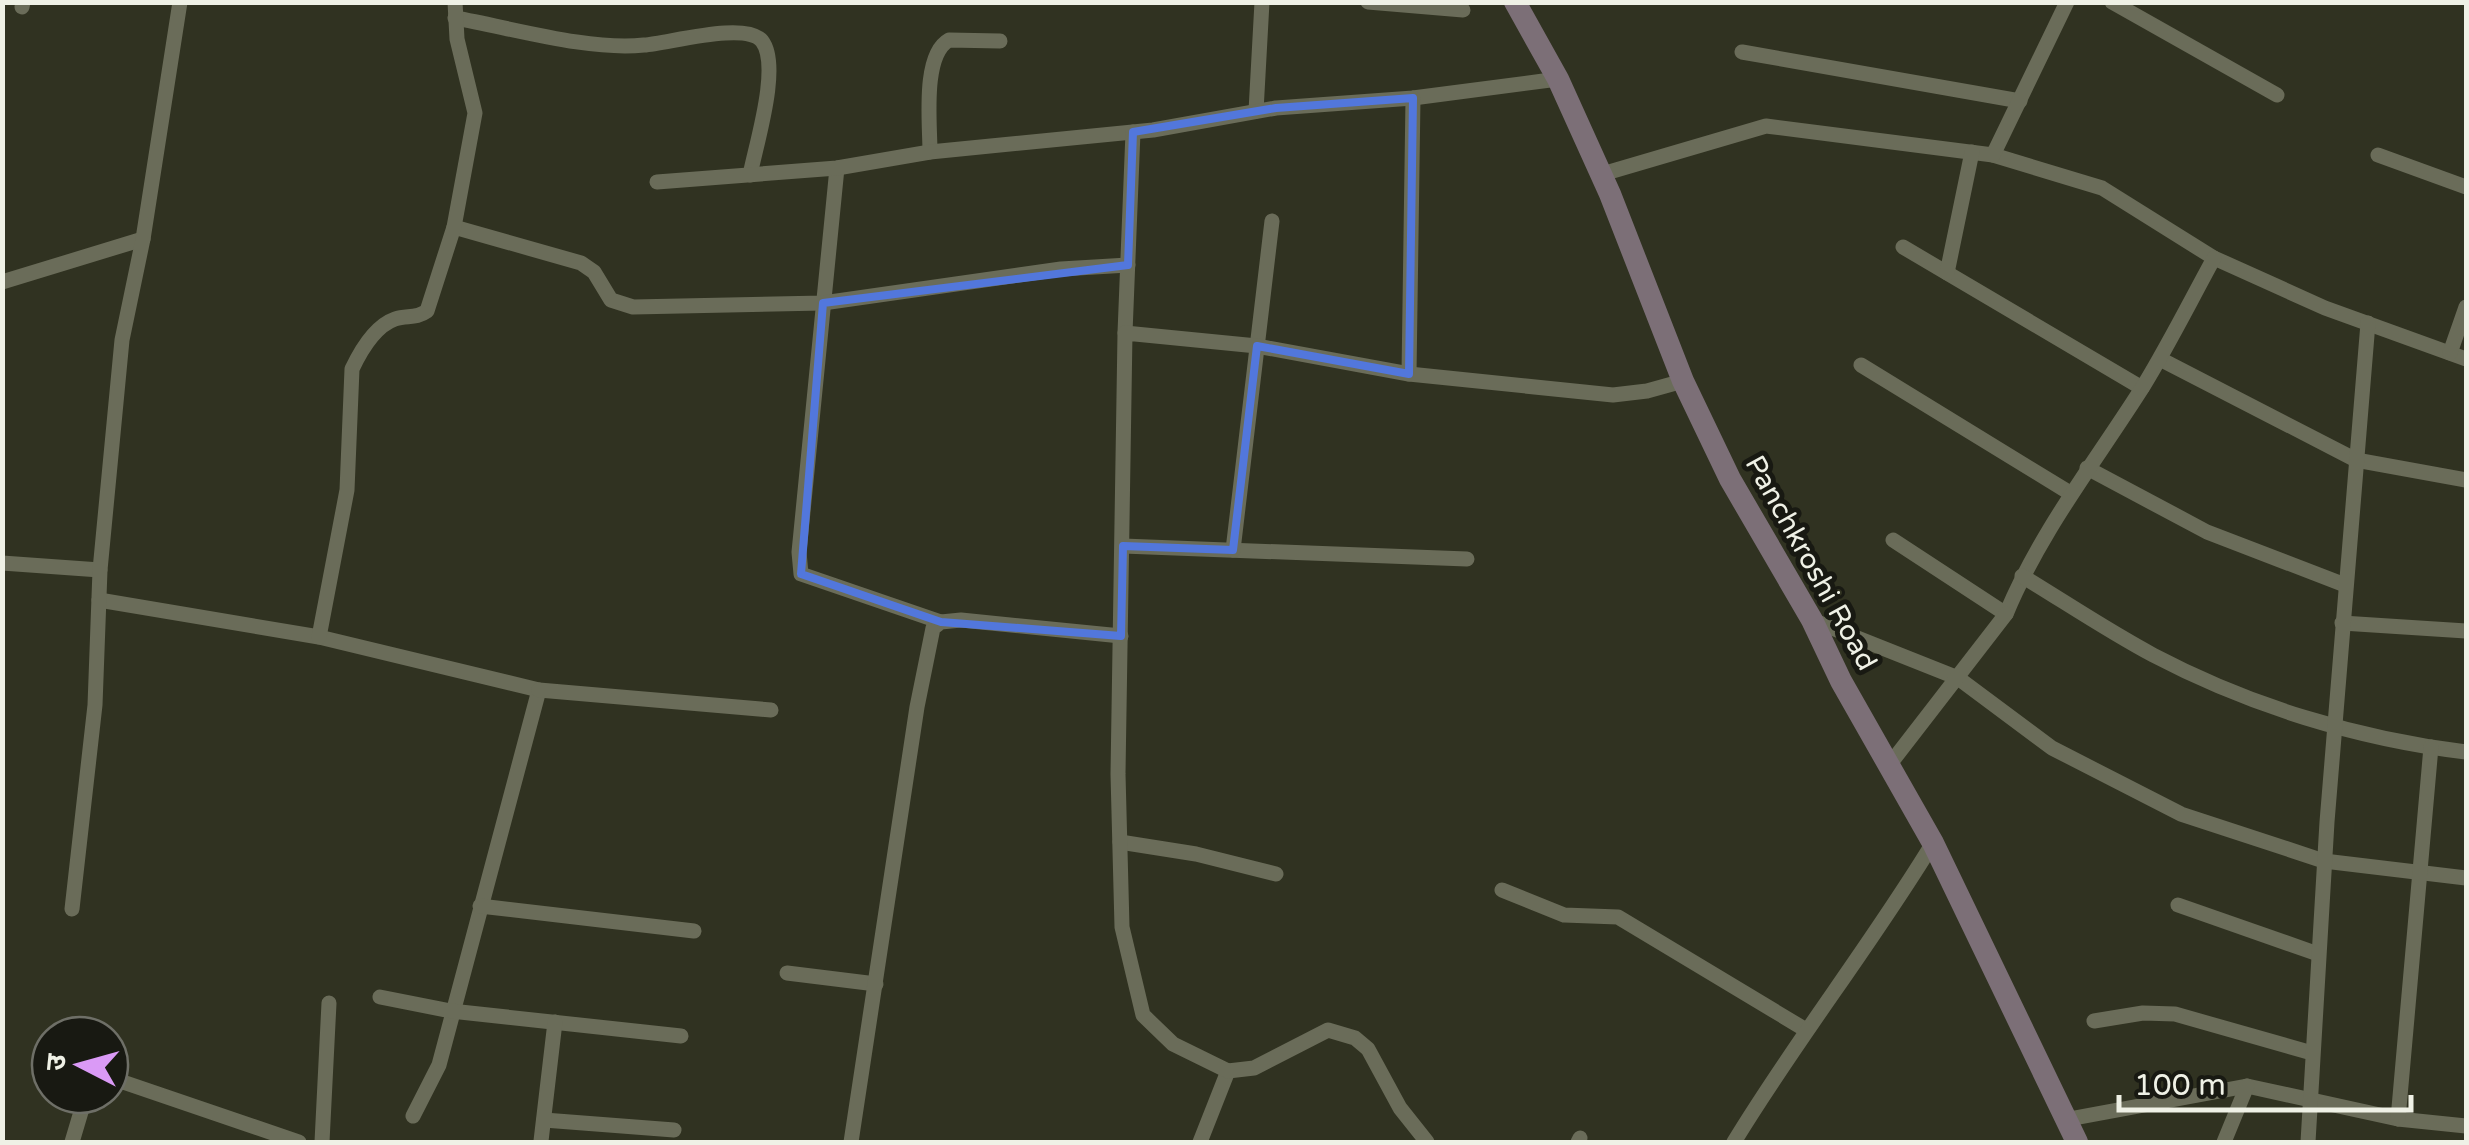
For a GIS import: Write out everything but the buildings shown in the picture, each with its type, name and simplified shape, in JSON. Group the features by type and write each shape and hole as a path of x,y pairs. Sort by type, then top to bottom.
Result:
{"street":[{"path":"72,909 95,704 100,570 122,340 143,239 180,2"},
{"path":"1256,111 1262,2"},
{"path":"1368,2 1463,10"},
{"name":"Panchkroshi Road","path":"1514,2 1558,79 1610,194 1683,381 1730,479 1933,843 2078,1142"},
{"path":"1993,156 2067,2"},
{"path":"2112,2 2278,95"},
{"path":"320,637 347,490 352,368 378,329 393,319 419,317 427,311 454,226 476,113 463,68 455,10 605,46 640,46 742,30 759,36 768,51 770,73 750,175"},
{"path":"930,152 931,70 942,44 949,40 1000,41"},
{"path":"1742,52 2020,101"},
{"path":"656,182 837,168 930,152 1132,132 1256,111 1414,98 1558,79"},
{"path":"1409,374 1414,98"},
{"path":"1600,175 1766,126 1993,156 2102,188 2214,258 2368,323 2466,359"},
{"path":"1132,132 1125,333 1120,842 1122,927 1143,1015 1173,1044 1228,1071 1254,1068 1328,1030 1354,1038 1368,1049 1400,1108 1426,1142"},
{"path":"1947,272 1972,152"},
{"path":"2378,155 2466,187"},
{"path":"837,168 799,552 801,574 940,622 961,620 1121,636"},
{"path":"1233,550 1272,221"},
{"path":"454,226 581,263 594,272 611,300 622,306 824,303 1061,269 1128,266"},
{"path":"2,282 143,239"},
{"path":"1903,246 2142,388"},
{"path":"1890,764 2006,614 2022,576 2070,494 2160,359 2214,258"},
{"path":"2450,353 2466,307"},
{"path":"2308,1142 2324,861 2368,323"},
{"path":"1125,333 1257,346 1409,374 1613,396 1683,381"},
{"path":"2160,359 2356,460 2466,480"},
{"path":"1861,365 2070,494"},
{"path":"2087,468 2207,532 2346,584"},
{"path":"1893,540 2006,614"},
{"path":"1123,546 1467,559"},
{"path":"2,563 100,570"},
{"path":"2022,576 2150,654 2195,676 2334,728 2466,752"},
{"path":"99,600 320,637 539,690 771,710"},
{"path":"1812,620 1958,678 2052,748 2181,814 2324,861 2466,878"},
{"path":"851,1142 929,638 940,622"},
{"path":"2342,623 2466,631"},
{"path":"413,1116 439,1065 539,690"},
{"path":"2398,1120 2431,747"},
{"path":"1120,842 1196,854 1276,874"},
{"path":"1734,1142 1933,843"},
{"path":"1502,890 1564,915 1618,917 1806,1030"},
{"path":"2178,905 2318,954"},
{"path":"480,906 694,932"},
{"path":"787,972 876,984"},
{"path":"380,997 451,1011 681,1036"},
{"path":"322,1142 330,1003"},
{"path":"2094,1021 2143,1013 2175,1014 2312,1053"},
{"path":"542,1141 555,1022"},
{"path":"1200,1142 1228,1071"},
{"path":"130,1084 299,1142"},
{"path":"2069,1120 2247,1086 2398,1120 2466,1126"},
{"path":"2224,1142 2247,1086"},
{"path":"72,1142 80,1115"},
{"path":"544,1120 674,1130"},
{"path":"2428,1124 2428,1142"}],"highlighted area":[{"path":"1413,98 1409,374 1257,346 1233,550 1123,546 1121,636 941,622 801,574 823,303 1128,265 1133,132 1276,108"}]}
